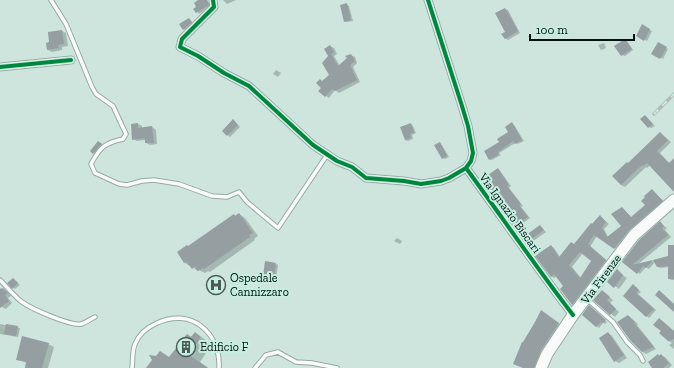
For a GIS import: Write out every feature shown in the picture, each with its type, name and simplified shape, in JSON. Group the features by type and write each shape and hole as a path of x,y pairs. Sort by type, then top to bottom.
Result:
{"street":[{"path":"213,0 214,7 182,40 180,47 249,86 297,132 327,155 337,161 352,166 366,178 375,180 404,181 422,184 449,178 466,168"},
{"name":"Via Ignazio Biscari","path":"428,0 468,126 473,153 471,161 466,168 550,286 573,315"},
{"path":"0,67 70,60"},
{"name":"Via Firenze","path":"541,368 547,354 573,315 634,235 674,200"}],"lane":[{"path":"51,0 64,20 73,38 78,54 96,94 113,106 126,134 123,139 107,143 95,156 91,164 95,173 119,184 127,185 142,181 161,180 179,184 212,196 227,197 239,192 247,202 278,228 327,155"},
{"path":"70,60 78,54"},
{"path":"0,280 23,303 60,320 79,324 95,317"},
{"path":"586,298 613,322 627,342 640,355 642,361"},
{"path":"132,368 134,348 136,342 142,334 153,324 172,318 178,318 195,322 211,335 219,352 219,368"},
{"path":"255,368 266,355 278,352 296,362 312,363 337,368"}],"building":[{"path":"198,0 207,0 209,5 196,13 193,9 196,7 194,3"},
{"path":"347,3 351,20 344,22 340,5"},
{"path":"505,8 518,31 505,39 501,34 505,32 495,13"},
{"path":"189,18 192,22 183,30 179,24"},
{"path":"642,24 650,29 644,41 636,36"},
{"path":"62,30 64,44 58,45 59,48 47,50 46,43 49,42 48,32"},
{"path":"625,39 632,49 621,56 614,46"},
{"path":"658,42 667,47 660,59 651,54"},
{"path":"330,45 334,52 331,54 338,66 347,58 345,56 351,54 355,61 350,65 357,80 335,91 332,89 325,97 318,91 321,88 316,83 320,79 322,81 329,75 322,63 328,56 324,49"},
{"path":"645,115 653,124 648,128 640,119"},
{"path":"233,119 238,125 227,136 222,131"},
{"path":"512,122 522,140 515,144 513,141 498,152 499,154 489,160 484,151 499,142 497,139 508,132 505,127"},
{"path":"138,123 138,128 152,126 154,143 145,143 145,138 132,140 131,124"},
{"path":"411,123 414,132 410,134 411,138 405,140 400,127"},
{"path":"660,132 668,140 657,151 669,163 674,158 674,192 647,163 643,166 642,165 621,185 612,176 627,162 628,163"},
{"path":"98,141 102,144 93,154 90,151"},
{"path":"440,142 447,156 442,159 434,145"},
{"path":"498,168 509,185 507,186 521,204 519,205 528,217 514,227 502,209 507,205 498,193 493,197 481,180"},
{"path":"652,189 663,201 629,230 614,249 594,235 588,244 606,260 572,305 560,289 563,286 554,274 551,277 535,256 551,245 559,257 571,242 574,244 591,223 592,224 600,215 606,222 602,228 607,237 621,226 611,214 622,207 631,217 645,205 641,201 645,197 644,196","holes":["580,252 591,261 580,278 569,265"]},
{"path":"239,213 253,233 249,235 250,237 204,269 203,268 198,271 195,266 192,269 187,262 184,263 177,252 234,214 235,216"},
{"path":"660,221 664,226 662,228 668,235 632,265 653,260 646,268 643,266 637,274 622,262 639,240"},
{"path":"540,225 544,230 526,243 522,238"},
{"path":"668,245 674,245 674,279 668,279 668,266 657,267 653,260 668,256"},
{"path":"265,261 276,263 274,278 263,277"},
{"path":"617,269 623,275 614,288 607,282"},
{"path":"13,278 18,283 12,289 7,283"},
{"path":"633,284 639,290 636,293 654,309 646,317 623,296"},
{"path":"3,288 8,293 5,295 9,301 0,308 0,289"},
{"path":"602,290 610,297 607,300 616,309 610,315 593,300"},
{"path":"659,290 674,304 674,312 655,295"},
{"path":"589,305 606,320 602,323 601,322 596,327 582,315"},
{"path":"541,310 559,323 541,350 534,368 523,368 513,364 522,342"},
{"path":"628,315 654,347 642,352 630,340 617,322"},
{"path":"659,318 674,331 674,339 668,341 659,333 661,331 653,325"},
{"path":"6,324 18,326 16,336 4,334"},
{"name":"Edificio F","path":"195,332 201,337 189,355 208,368 146,368 152,360 149,355 156,356 160,351 169,357 187,334 191,337"},
{"path":"608,332 624,355 614,362 599,338"},
{"path":"22,336 49,343 42,368 25,368 26,362 16,360"},
{"path":"658,354 659,356 661,354 669,363 663,368 652,368 648,362"}],"railway":[{"path":"654,114 674,94"}],"cycle path":[{"path":"213,0 214,7 182,39 180,47 249,86 313,145 337,161 352,167 366,178 421,184 441,181 466,168"},
{"path":"428,0 468,126 473,153 471,161 466,168 573,315"},
{"path":"0,67 71,60"}],"place":[{"name":"Ospedale Cannizzaro","path":"216,285"},
{"name":"Edificio F","path":"186,347"}]}
